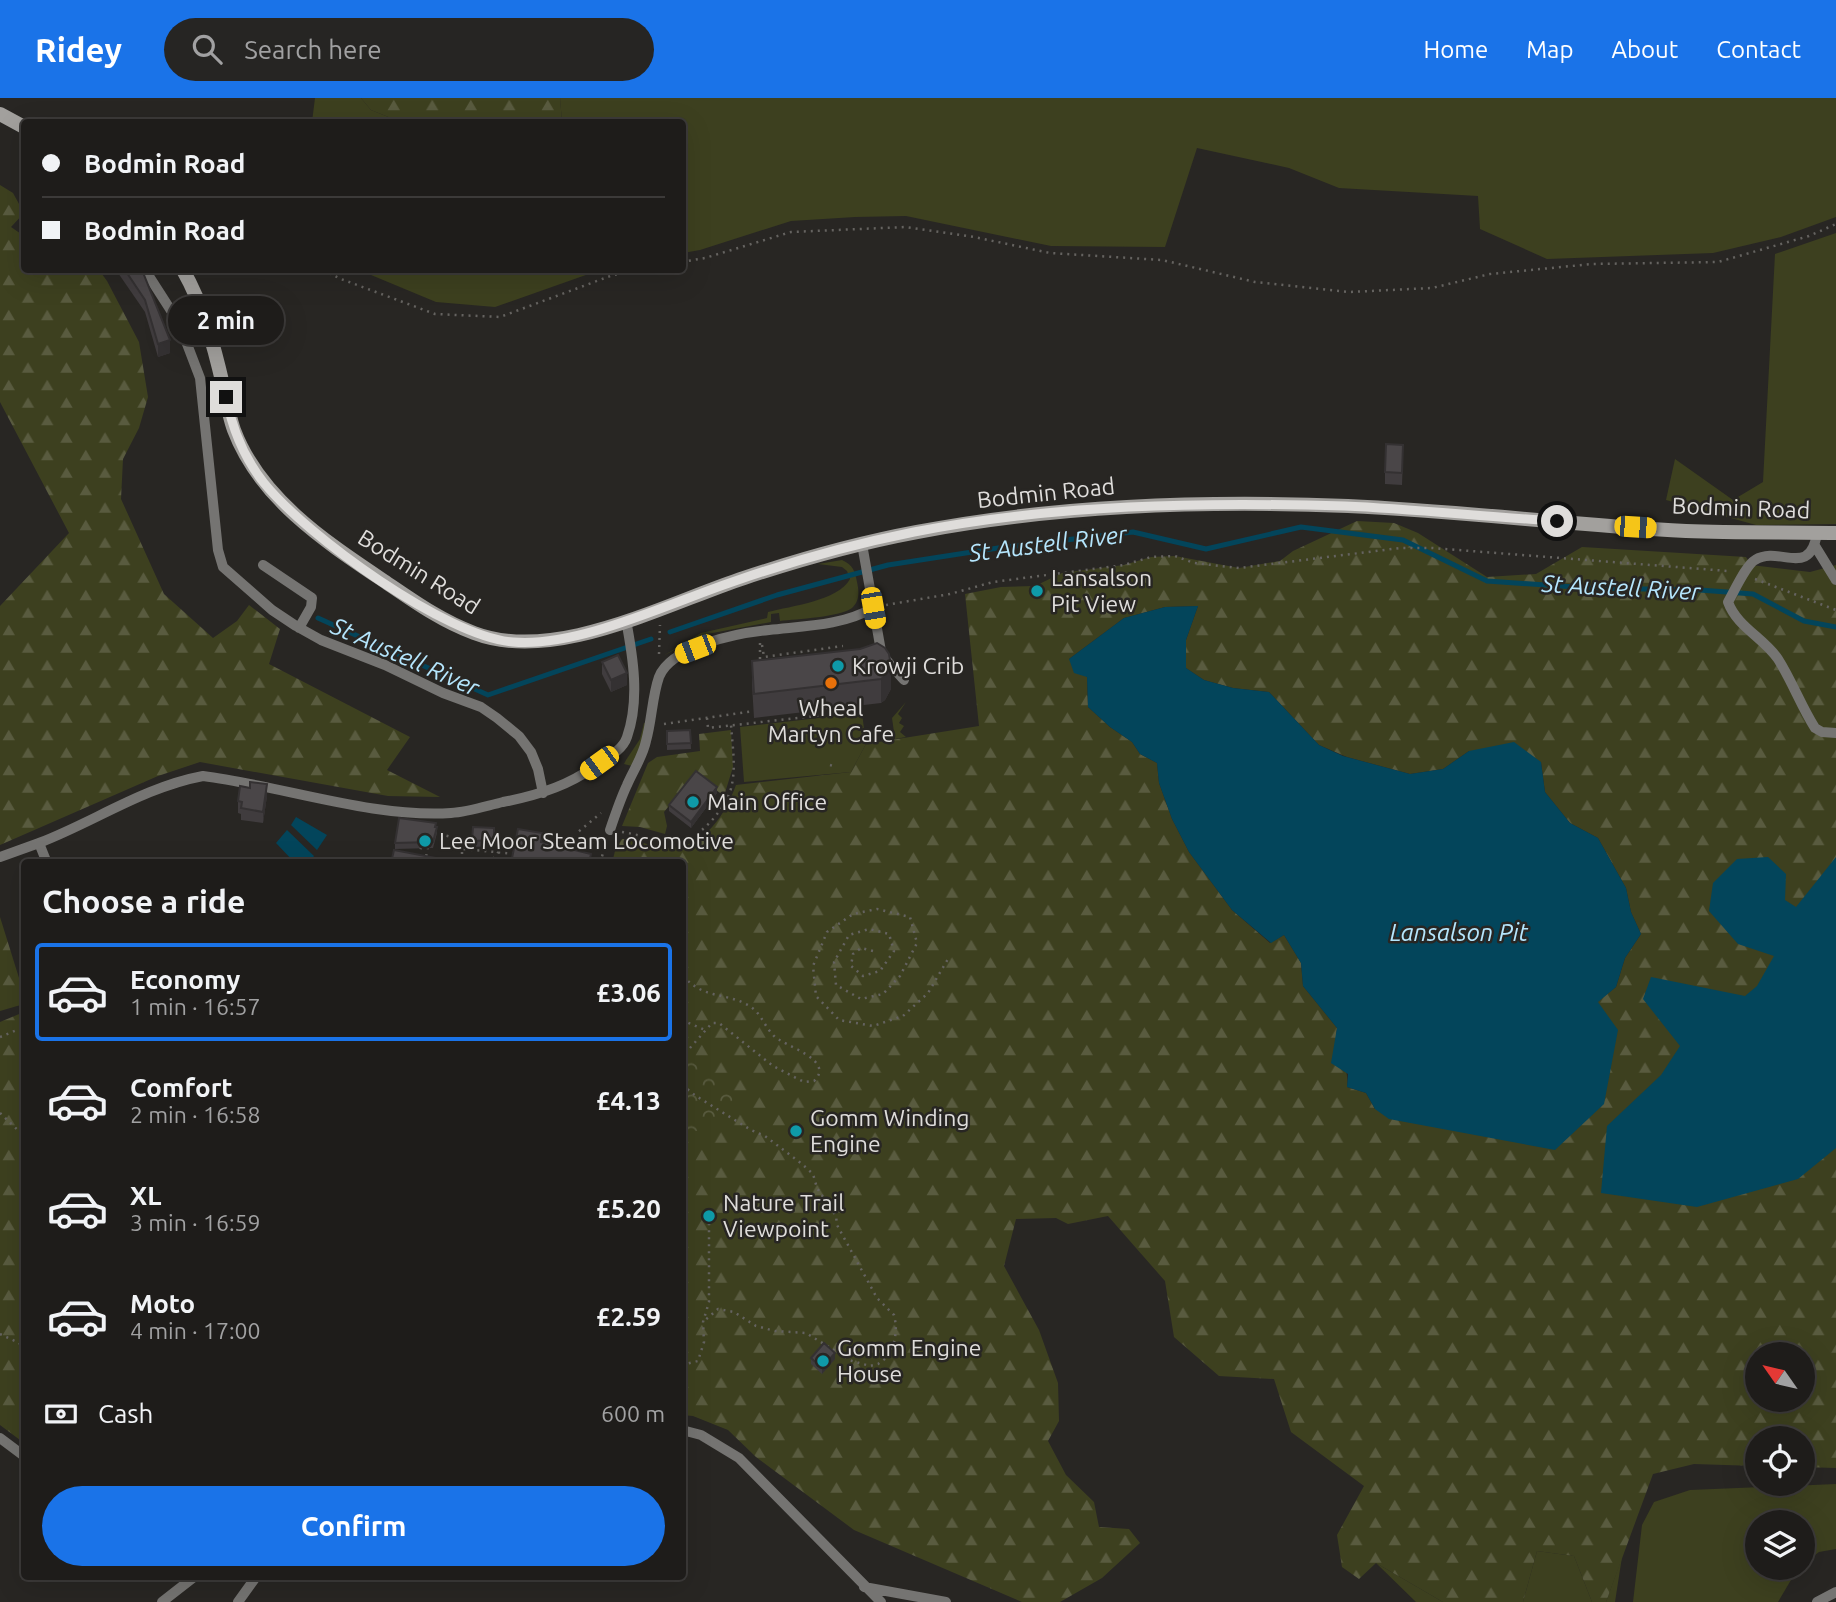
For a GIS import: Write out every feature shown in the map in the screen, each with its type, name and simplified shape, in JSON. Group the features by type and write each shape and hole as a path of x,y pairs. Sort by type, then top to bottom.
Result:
{"main road":[{"path":"0,114 21,125"},
{"name":"Bodmin Road","path":"184,273 205,321 228,411 242,449 279,500 318,534 420,605 457,626 494,640 515,643 552,641 588,633 785,564 863,550 983,521 1159,504 1348,506 1816,540 1836,533"}],"lane":[{"path":"147,273 179,323 201,379 218,550 223,567 272,610 299,628 321,640 481,708 496,718 519,736 531,752 543,793"},
{"path":"1816,540 1836,580"},
{"path":"1816,540 1805,557 1791,559 1765,556 1756,559 1750,564 1729,600 1732,613 1767,645 1780,662 1815,728 1822,732 1836,733"},
{"path":"863,550 885,661 895,668 904,680"},
{"path":"264,565 312,598 311,607 299,628"},
{"path":"610,830 646,743 659,678 666,665 678,655 713,642 760,631 838,622 873,608"},
{"path":"0,857 38,843 153,790 203,776 377,807 434,814 455,813 543,793 585,773 614,754 627,738 633,703 631,650 625,620"},
{"path":"38,843 45,859"},
{"path":"686,1431 701,1434 739,1458 881,1602"},
{"path":"0,1438 21,1454"},
{"path":"162,1602 190,1580"},
{"path":"238,1602 254,1580"},
{"path":"863,1586 946,1602"},
{"path":"1817,1602 1836,1592"}],"path":[{"path":"686,261 791,232 906,227 975,237 1050,253 1162,260 1255,282 1349,292 1432,288 1490,274 1592,264 1718,262 1809,236 1836,224"},
{"path":"329,273 435,314 500,317 613,275 625,273"},
{"path":"873,608 950,594 993,582 1124,565 1151,557 1175,556 1194,563 1239,568 1400,548 1433,548 1735,572 1742,580 1836,610"},
{"path":"659,678 661,607"},
{"path":"761,671 758,644 762,643 764,657 842,646"},
{"path":"798,652 800,661"},
{"path":"707,718 708,727 824,715 822,702"},
{"path":"649,725 754,711"},
{"path":"610,830 663,841 686,839 703,830 725,802 731,788 732,724"},
{"path":"584,859 586,850 578,832 604,809"},
{"path":"424,829 462,841 462,859"},
{"path":"573,855 586,850 610,830"},
{"path":"601,859 610,830"},
{"path":"419,859 421,842 428,843 426,859"},
{"path":"450,845 463,849 523,855"},
{"path":"494,859 499,851"},
{"path":"873,951 862,948 853,954 850,966 863,976 880,971 894,951 889,934 869,929 849,935 834,962 836,985 862,999 883,994 900,976 917,943 910,918 877,909 853,914 827,932 813,966 816,996 839,1020 873,1026 903,1016 928,993 948,959"},
{"path":"686,979 696,989 744,1003 757,1010 775,1038 806,1053 820,1069 820,1074 814,1081 804,1082 762,1059 754,1049 719,1023 712,1023 686,1053"},
{"path":"686,1022 706,1031"},
{"path":"0,1037 21,1028"},
{"path":"686,1088 751,1130 765,1136 813,1174 817,1188 836,1216 837,1225 869,1285 877,1298 894,1315 896,1325 890,1355 878,1364 870,1366 852,1361 806,1332 775,1331 756,1326 734,1312 718,1309 703,1322"},
{"path":"0,1113 21,1133"},
{"path":"686,1365 698,1361 704,1342 703,1322 709,1302 709,1216"},
{"path":"0,1334 21,1346"}],"green space":[{"path":"315,98 361,98 371,110 394,119 312,119"},
{"path":"361,98 560,98 562,119 394,119 371,110"},
{"path":"560,98 1836,98 1836,217 1781,237 1713,253 1547,259 1480,229 1478,196 1339,188 1289,168 1197,148 1165,247 1051,246 906,216 791,221 686,252 686,119 562,119"},
{"path":"0,185 13,193 21,208 21,216 11,227 21,234 21,273 101,273 139,342 148,397 139,428 123,459 121,499 164,594 213,638 237,621 249,605 280,629 269,664 410,737 387,770 440,797 388,796 200,762 158,776 0,845 0,606 69,533 0,402"},
{"path":"1836,233 1836,524 1756,525 1666,500 1675,459 1733,500 1763,482 1775,254"},
{"path":"366,273 591,273 495,307 436,302"},
{"path":"1357,521 1394,523 1418,533 1487,577 1536,574 1582,547 1746,557 1751,565 1810,572 1836,565 1836,1468 1815,1467 1815,1426 1745,1426 1745,1466 1694,1464 1653,1474 1606,1602 1592,1602 1574,1556 1537,1551 1523,1602 1443,1602 1376,1563 1359,1579 1342,1567 1337,1535 1364,1486 1291,1432 1274,1379 1219,1376 1174,1337 1165,1281 1108,1216 1068,1224 1056,1218 1016,1219 1004,1266 1039,1330 1058,1383 1059,1421 1048,1441 1066,1475 1094,1502 1099,1527 1129,1529 1140,1543 1102,1578 1060,1602 1022,1602 854,1530 756,1457 728,1430 686,1415 686,859 613,859 616,847 622,839 659,847 687,845 708,831 717,821 736,785 851,772 866,744 979,726 965,594 1001,587 1035,586 1062,573 1124,565 1151,557 1175,556 1239,568 1280,561 1293,551","holes":["1198,606 1186,640 1186,668 1204,680 1233,688 1269,692 1319,745 1347,757 1410,774 1443,769 1469,751 1541,762 1545,792 1570,823 1598,838 1626,888 1631,912 1641,934 1625,958 1616,987 1597,1002 1375,1109 1366,1093 1347,1087 1346,1071 1337,1045 1337,1028 1303,986 1301,963 1284,935 1270,943 1232,910 1189,852 1172,819 1159,783 1157,763 1140,754 1132,742 1088,707 1087,677 1069,659 1124,618 1165,607"]},
{"path":"842,560 853,569 858,589 858,596 852,608 829,616 780,621 779,613 771,614 771,622 702,635 663,656 701,633 767,618 768,612 813,602 835,593 850,579 847,571 842,567 818,564"},
{"path":"906,702 898,714 902,718 899,723 904,726 900,732 906,737 895,739 892,718"},
{"path":"862,713 866,744 851,772 744,782 740,727"},
{"path":"644,723 645,741 632,766 624,764 640,739"},
{"path":"731,730 733,767 724,796 695,774 664,812 667,826 665,834 640,827 622,826 648,763 657,757 700,751 699,734"},
{"path":"0,917 21,984 21,1005 0,1011"},
{"path":"21,1013 21,1441 0,1425 0,1022"},
{"path":"686,1057 725,1087 733,1099 718,1129 704,1132 686,1129"},
{"path":"1836,1484 1836,1549 1815,1555 1815,1510 1745,1510 1745,1580 1791,1580 1778,1602 1633,1602 1642,1525 1654,1502 1690,1490 1745,1488 1745,1496 1815,1496 1815,1485"},
{"path":"1537,1551 1574,1556 1592,1602 1523,1602"},
{"path":"1622,1557 1615,1602 1606,1602"},
{"path":"1376,1563 1443,1602 1416,1602"}],"water":[{"name":"Lansalson Pit","path":"1198,606 1186,640 1186,668 1204,680 1233,688 1269,692 1319,745 1343,756 1410,774 1443,769 1469,751 1514,742 1541,762 1545,792 1570,823 1598,838 1626,888 1631,912 1641,934 1625,958 1616,987 1598,1002 1618,1030 1604,1104 1555,1150 1389,1119 1375,1109 1366,1093 1347,1087 1348,1074 1331,1063 1337,1028 1303,986 1301,963 1284,935 1271,943 1232,910 1189,852 1172,819 1159,783 1157,763 1140,754 1132,742 1088,707 1087,677 1074,673 1069,659 1124,618 1165,607"},
{"path":"296,817 327,835 317,850 291,825"},
{"path":"287,830 314,856 312,859 291,859 276,843"},
{"path":"1768,857 1786,874 1785,900 1796,907 1836,857 1836,1148 1798,1179 1697,1207 1601,1193 1607,1126 1661,1075 1680,1046 1643,999 1651,977 1745,996 1757,986 1774,956 1738,944 1709,911 1713,883 1737,859"}],"building":[{"path":"127,273 143,273 170,340 158,344 145,300"},
{"path":"1386,444 1403,445 1402,473 1385,472"},
{"path":"877,643 889,654 891,666 881,679 754,694 752,661 860,649"},
{"path":"618,655 627,673 611,680 602,662"},
{"path":"690,730 691,743 667,744 667,731"},
{"name":"Main Office","path":"696,771 717,787 691,822 669,805"},
{"path":"250,782 267,784 263,812 241,808 242,802 238,801 240,786 250,788"},
{"path":"399,818 436,823 433,842 395,843"},
{"path":"473,827 494,828 494,840 472,841"},
{"path":"518,829 542,833 541,842 591,854 590,859 512,859"},
{"path":"394,850 441,859 392,859"},
{"path":"824,1343 835,1353 822,1368 811,1358"}],"waterway":[{"name":"St Austell River","path":"670,632 777,595 888,565 998,548 1133,532 1206,549 1301,527 1403,540 1487,581 1753,594 1804,621 1836,627"},
{"name":"St Austell River","path":"318,618 488,695 651,639"}],"place":[{"name":"Lansalson Pit View","path":"1037,591"},
{"name":"Krowji Crib","path":"838,666"},
{"name":"Wheal Martyn Cafe","path":"831,683"},
{"name":"Main Office","path":"693,802"},
{"name":"Lee Moor Steam Locomotive","path":"425,841"},
{"name":"Gomm Winding Engine","path":"796,1131"},
{"name":"Nature Trail Viewpoint","path":"709,1216"},
{"name":"Gomm Engine House","path":"823,1361"}],"route":[{"path":"226,397 234,430 251,465 279,500 296,516 355,562 436,614 476,634 515,643 552,641 600,629 825,552 916,532 1007,518 1159,504 1348,506 1557,521"}]}
